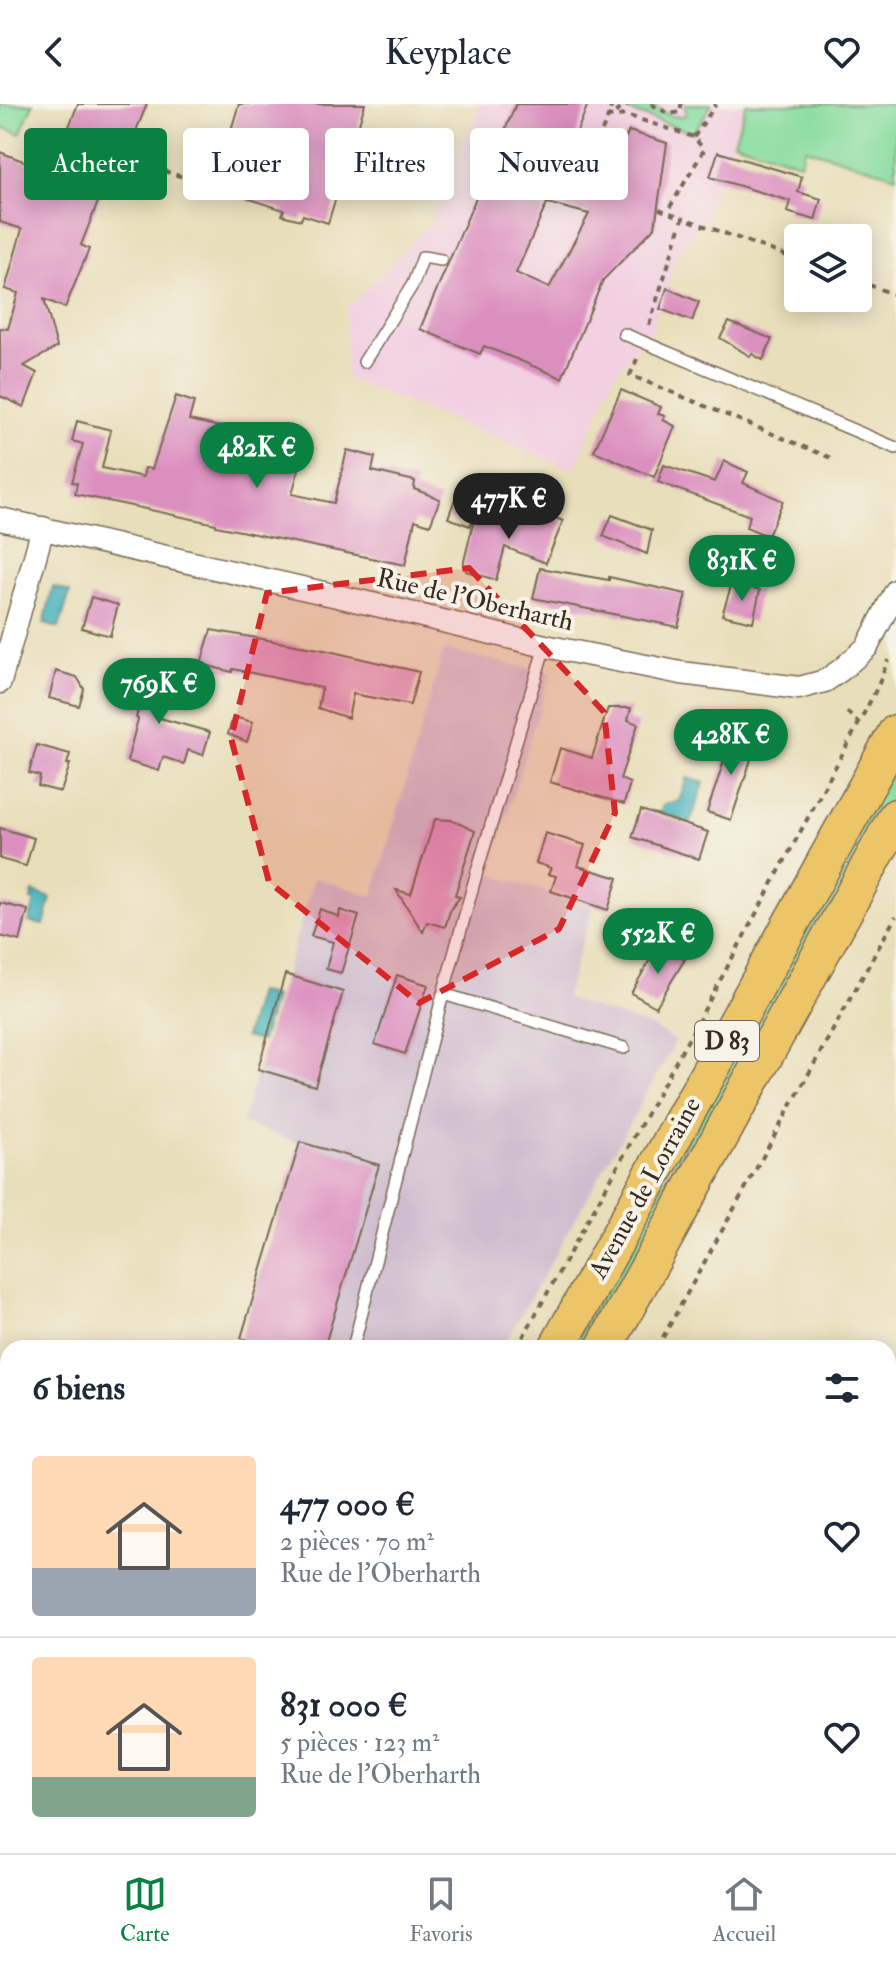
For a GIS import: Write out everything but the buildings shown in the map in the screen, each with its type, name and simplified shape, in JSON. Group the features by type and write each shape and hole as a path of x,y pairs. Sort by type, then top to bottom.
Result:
{"main road":[{"name":"Avenue de Lorraine","path":"561,1340 896,733"},
{"name":"Avenue de Lorraine","path":"608,1340 896,817"}],"street":[{"name":"Rue de l'Oberharth","path":"0,519 545,646 681,673 799,688 825,681 867,647 896,591"},
{"path":"0,682 43,528"}],"lane":[{"path":"364,362 413,284 423,257 441,260"},
{"path":"624,334 896,448"},
{"path":"355,1340 443,994 545,646"},
{"path":"443,994 624,1048"}],"path":[{"path":"603,128 612,104"},
{"path":"608,117 628,104"},
{"path":"651,104 669,114 681,112 681,104"},
{"path":"694,137 716,104"},
{"path":"608,117 626,115 694,137 704,150 667,212"},
{"path":"659,209 784,255"},
{"path":"683,218 630,375 831,458"},
{"path":"872,286 896,295"},
{"path":"521,1340 859,723 892,651"},
{"path":"847,712 859,723"},
{"path":"661,1340 896,916"}],"highlighted area":[{"path":"469,568 604,712 615,813 559,929 419,1003 269,882 231,738 267,593"}],"shaded area":[{"path":"480,104 745,104 705,217 680,248 652,329 614,375 574,470 346,378 346,310 430,223 440,200 454,200 454,166"},
{"path":"444,650 550,673 489,874 593,907 565,998 652,1027 676,1041 507,1340 240,1340 299,1143 242,1123 314,878 373,896"}],"green space":[{"path":"0,104 33,104 20,134 0,126"},
{"path":"635,104 648,105 675,116 686,115 685,104 712,104 693,133 626,110"},
{"path":"746,104 896,104 896,176 805,148 800,163 734,142"},
{"path":"896,762 896,792 599,1340 576,1340"}],"water":[{"path":"53,587 70,592 59,628 44,624"},
{"path":"687,778 704,783 690,823 660,813 663,805 679,801"},
{"path":"33,892 51,898 44,925 29,922 35,901 31,900"},
{"path":"258,992 274,997 261,1041 245,1037"}]}
